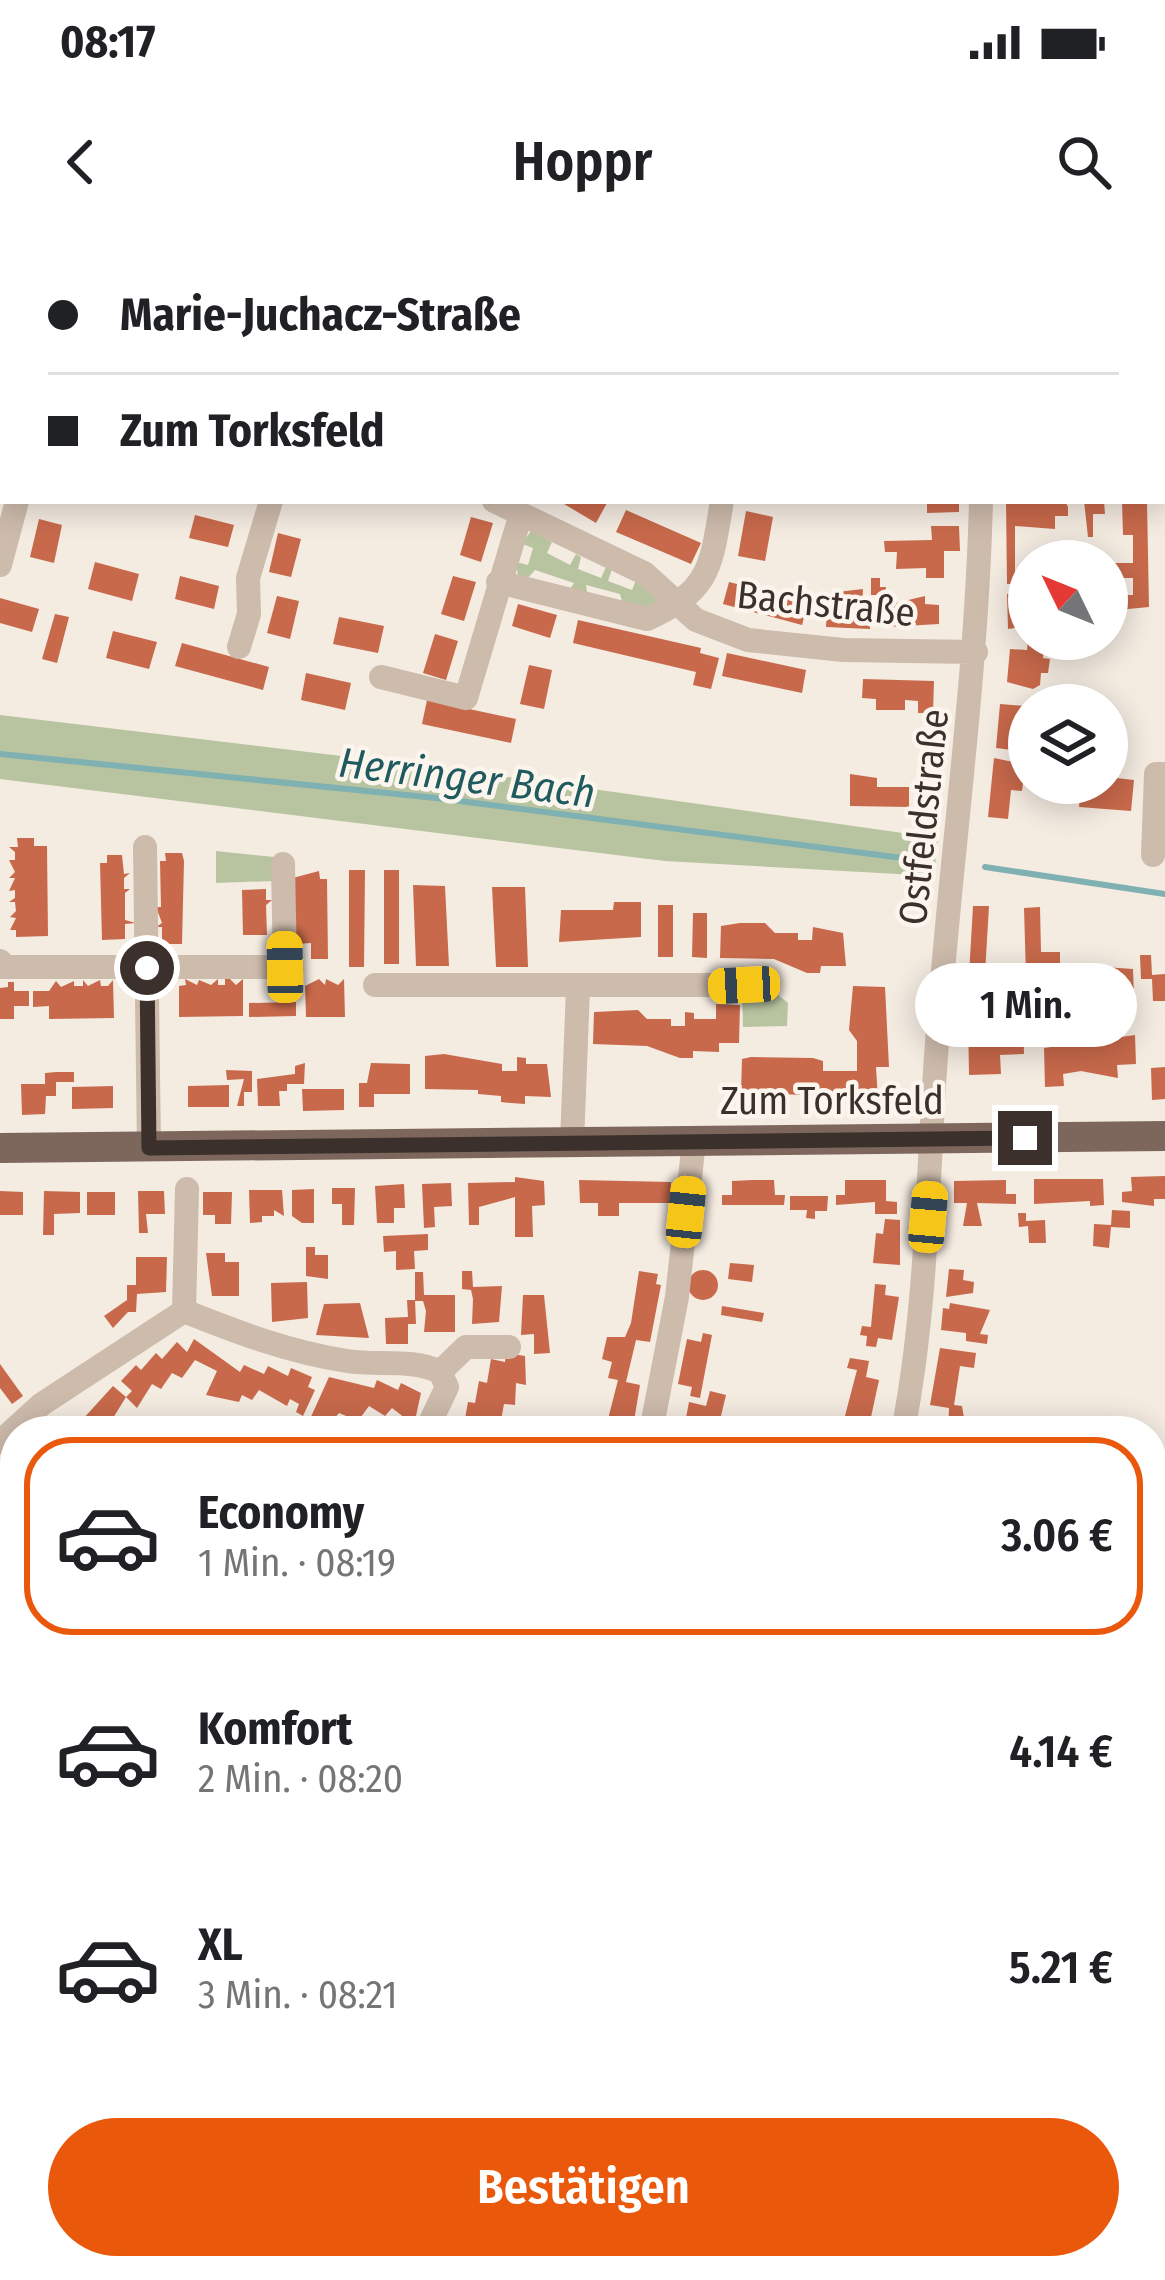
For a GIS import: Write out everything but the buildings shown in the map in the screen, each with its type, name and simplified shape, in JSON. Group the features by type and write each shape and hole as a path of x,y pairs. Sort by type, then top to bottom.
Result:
{"main road":[{"name":"Zum Torksfeld","path":"0,1148 1165,1136"}],"street":[{"path":"0,565 16,504"},
{"path":"239,647 248,614 248,578 270,504"},
{"name":"Bachstraße","path":"499,504 644,573 696,620 748,640 843,650 976,652"},
{"path":"498,582 647,619 677,603 710,572 721,504"},
{"name":"Ostfeldstraße","path":"905,1416 920,1308 976,652 980,504"},
{"path":"382,676 466,698 520,518"},
{"path":"1153,855 1153,787 1156,774 1165,774"},
{"path":"146,848 149,1148"},
{"path":"0,961 0,967 285,967 284,864"},
{"path":"375,985 744,985"},
{"path":"572,1143 578,988"},
{"path":"654,1416 677,1297 694,1141"},
{"path":"184,1311 187,1189"},
{"path":"184,1311 277,1349 354,1363 425,1364 440,1372 447,1387 433,1416"},
{"path":"36,1416 77,1380 184,1311"},
{"path":"440,1372 466,1348 509,1347"}],"green space":[{"path":"531,531 552,542 547,553 570,565 576,554 581,557 578,569 601,578 606,567 612,569 608,581 632,590 637,578 655,589 657,601 640,613 624,608 620,594 586,585 588,599 567,594 574,583 535,570 526,580 518,576 516,562 528,565 533,548 522,544"},
{"path":"0,715 458,770 938,838 934,876 665,861 0,779"},
{"path":"216,851 274,857 274,881 216,883"},
{"path":"771,989 788,1003 787,1026 743,1027 742,990"}],"waterway":[{"name":"Herringer Bach","path":"0,754 436,798 926,861"},
{"name":"Herringer Bach","path":"985,867 1165,894"}],"route":[{"path":"147,968 149,1148 1025,1138"}]}
